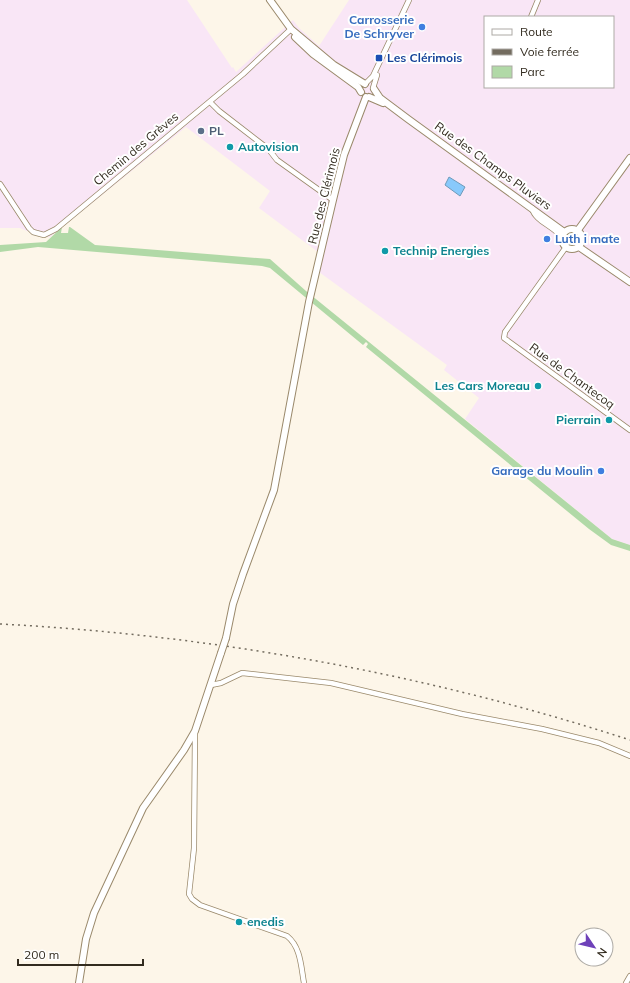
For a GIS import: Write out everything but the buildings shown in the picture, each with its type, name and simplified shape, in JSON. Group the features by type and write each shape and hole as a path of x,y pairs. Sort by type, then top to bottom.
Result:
{"street":[{"path":"270,0 291,29 334,65 365,84 370,84 374,88"},
{"path":"361,92 361,88 374,76 409,0"},
{"path":"531,16 538,0"},
{"path":"291,29 292,35 313,54 358,87 367,97 373,93 390,40"},
{"name":"Chemin des Grèves","path":"0,184 33,232 44,235 56,229 210,102 291,29"},
{"name":"Rue des Champs Pluviers","path":"374,88 380,98 564,232"},
{"name":"Rue des Champs Pluviers","path":"367,97 378,100 408,118"},
{"name":"Rue des Clérimois","path":"79,983 86,939 94,913 108,880 143,808 177,761 196,731 211,685 226,638 233,604 274,490 309,302 333,200 344,155 367,97"},
{"path":"210,102 268,150 277,160 333,200"},
{"path":"578,230 630,158"},
{"path":"532,208 533,214 554,228 562,238 566,247 572,249 579,247"},
{"path":"562,238 564,232 573,228 578,230 582,235 582,240 579,247"},
{"path":"582,240 594,252 630,277"},
{"name":"Rue de Chantecoq","path":"566,247 505,332 503,337 508,343 630,430"},
{"path":"579,247 630,282"},
{"path":"211,685 221,683 242,673 331,683 462,714 542,729 599,744 630,756"},
{"path":"196,731 194,848 189,894 190,897 200,905 287,936 293,941 298,951 304,983"},
{"path":"626,983 630,976"}],"shaded area":[{"path":"0,0 187,0 236,72 293,20 299,28 319,46 349,0 630,0 630,545 612,539 465,419 479,398 444,370 447,365 319,272 322,255 259,208 270,191 186,127 50,237 41,237 20,228 0,228"}],"green space":[{"path":"62,227 61,233 68,233 70,227 95,245 270,259 306,291 612,539 630,545 630,551 611,545 589,529 366,347 368,344 366,342 363,345 270,268 262,266 38,247 0,252 0,245 46,242"},
{"path":"572,231 579,236 580,239 575,246 572,247 565,242 564,239 569,232"}],"water":[{"path":"449,177 465,187 460,196 445,185"}],"railway":[{"path":"0,624 80,629 160,637 319,661 398,677 476,696 630,740"}],"place":[{"name":"Carrosserie De Schryver","path":"422,27"},
{"name":"Les Clérimois","path":"379,58"},
{"name":"PL","path":"201,131"},
{"name":"Autovision","path":"230,147"},
{"name":"Luth i mate","path":"547,239"},
{"name":"Technip Energies","path":"385,251"},
{"name":"Les Cars Moreau","path":"538,386"},
{"name":"Pierrain","path":"609,420"},
{"name":"Garage du Moulin","path":"601,471"},
{"name":"enedis","path":"239,922"}]}
